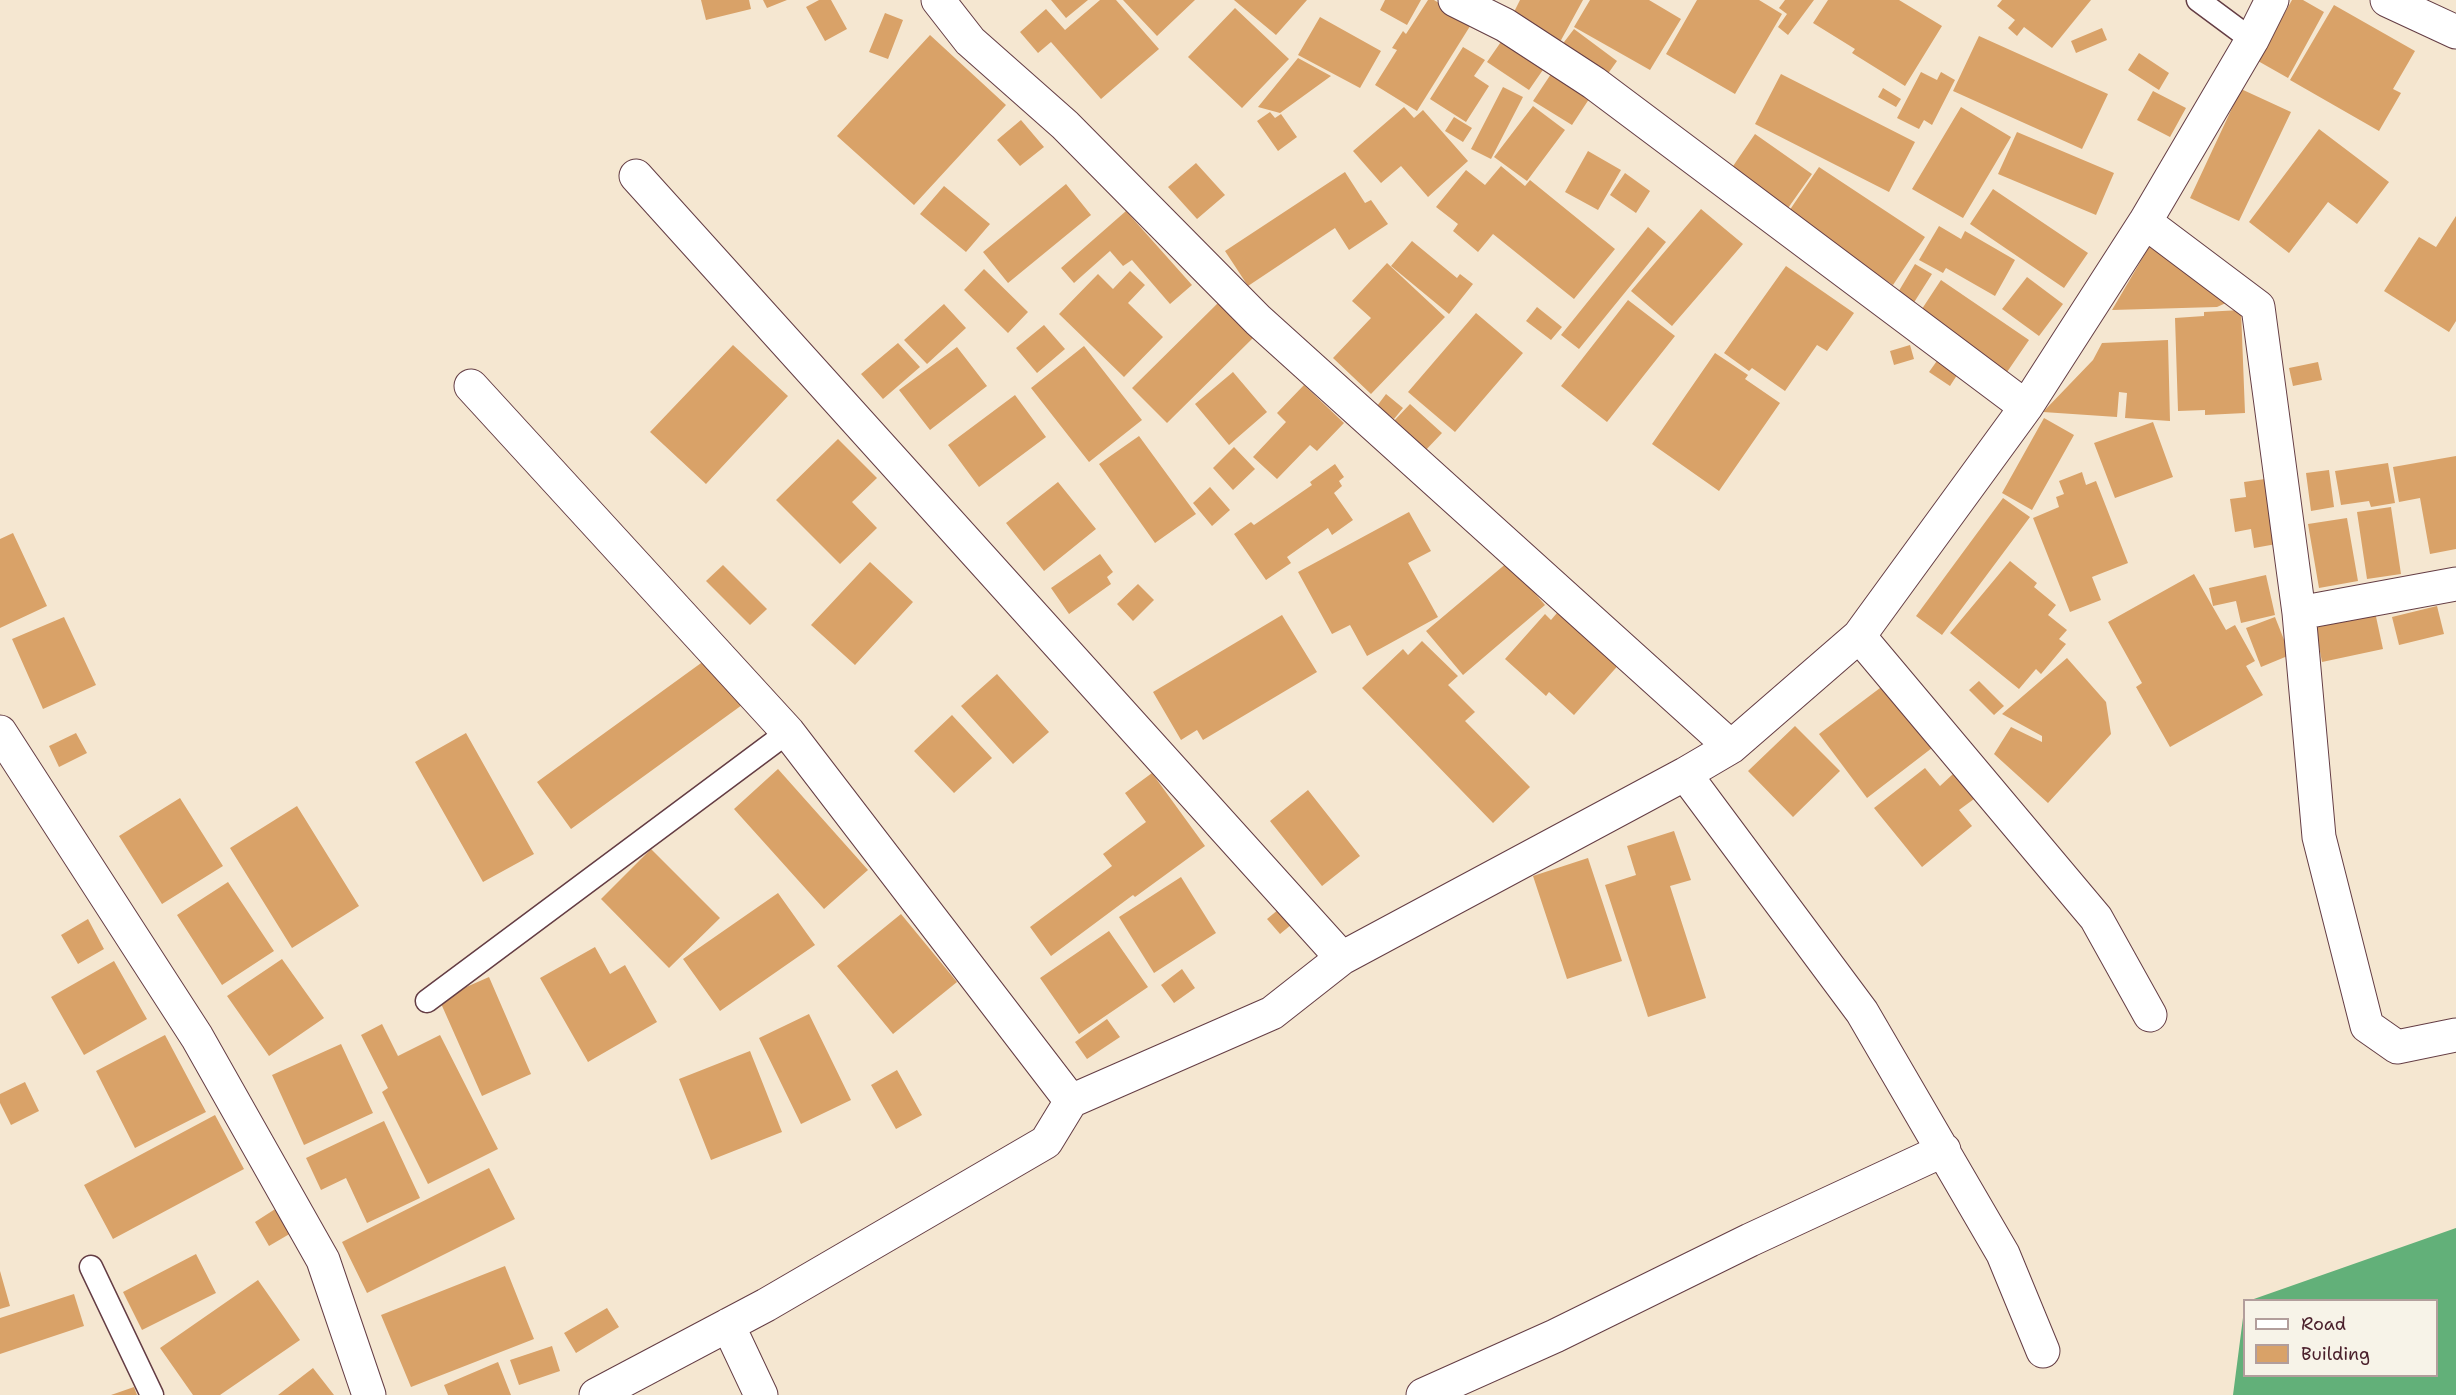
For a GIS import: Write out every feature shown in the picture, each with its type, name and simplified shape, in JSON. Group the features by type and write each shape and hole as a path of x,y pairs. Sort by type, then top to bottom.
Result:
{"street":[{"path":"938,0 970,41 1065,125 1258,320 1731,747"},
{"path":"1455,0 1505,25 1594,83 2026,407"},
{"path":"596,1395 728,1325 1046,1142 1071,1101 1272,1013 1342,958 1685,774 1731,747 1859,636 2026,407 2145,222 2252,40 2272,0"},
{"path":"2387,0 2456,32"},
{"path":"636,176 1342,958"},
{"path":"2145,222 2258,307 2299,613 2319,837 2367,1026 2397,1047 2456,1035"},
{"path":"471,386 788,732 1071,1101"},
{"path":"2299,613 2456,584"},
{"path":"1859,636 2097,918 2151,1015"},
{"path":"0,732 197,1037 323,1260 369,1395"},
{"path":"1685,774 1862,1012 2003,1254 2043,1351"},
{"path":"1423,1395 1555,1336 1750,1240 1944,1150"},
{"path":"728,1325 760,1395"}],"lane":[{"path":"2198,0 2252,40"},
{"path":"427,1001 788,732"},
{"path":"90,1267 152,1395"}],"green space":[{"path":"2456,1228 2456,1395 2233,1395 2243,1318 2243,1377 2438,1377 2438,1299 2254,1299"}],"building":[{"path":"701,0 749,0 751,9 706,20"},
{"path":"763,0 787,0 767,8"},
{"path":"819,0 831,0 847,29 825,41 806,7"},
{"path":"1051,0 1088,0 1066,18"},
{"path":"1100,0 1116,0 1159,49 1101,99 1051,42 1038,53 1020,32 1046,9 1065,30"},
{"path":"1123,0 1195,0 1157,36"},
{"path":"1234,0 1307,0 1276,35"},
{"path":"1385,0 1421,0 1407,25 1380,10"},
{"path":"1428,0 1434,0 1472,23 1417,111 1375,85 1397,50 1392,48 1403,31 1406,34"},
{"path":"1520,0 1583,0 1560,42 1512,16"},
{"path":"1590,0 1649,0 1681,19 1650,70 1574,27"},
{"path":"1697,0 1759,0 1782,14 1735,94 1666,54"},
{"path":"1785,0 1814,0 1788,35 1778,27 1787,14 1779,8"},
{"path":"1828,0 1899,0 1942,26 1905,86 1852,53 1855,49 1813,23"},
{"path":"2002,0 2091,0 2052,48 2024,27 2017,36 2008,28 2015,20 1997,6"},
{"path":"2292,0 2303,0 2324,12 2288,78 2258,61"},
{"path":"2334,5 2415,51 2393,89 2401,93 2379,131 2290,80"},
{"path":"1235,8 1289,59 1242,108 1188,57"},
{"path":"885,13 903,20 888,59 869,52"},
{"path":"1320,17 1381,51 1360,88 1298,55"},
{"path":"2102,28 2107,40 2076,53 2071,41"},
{"path":"1574,29 1617,61 1602,82 1558,50"},
{"path":"930,35 1006,105 914,205 837,136"},
{"path":"1505,36 1547,64 1529,90 1487,62"},
{"path":"1979,36 2108,94 2082,149 1953,91"},
{"path":"1463,47 1485,60 1474,76 1489,86 1466,122 1430,99"},
{"path":"2139,53 2169,73 2159,90 2128,70"},
{"path":"1298,58 1331,76 1280,113 1258,107"},
{"path":"1557,65 1595,90 1572,125 1533,101"},
{"path":"1921,72 1937,80 1941,72 1955,80 1932,125 1924,120 1919,129 1897,118"},
{"path":"1781,74 1915,142 1889,192 1755,124"},
{"path":"1503,87 1523,97 1491,159 1471,149"},
{"path":"1883,88 1901,99 1896,107 1878,97"},
{"path":"2241,89 2291,112 2239,221 2190,198"},
{"path":"2153,91 2186,108 2170,137 2137,120"},
{"path":"1533,106 1565,130 1527,181 1494,157"},
{"path":"1404,107 1414,118 1423,110 1468,161 1428,197 1401,166 1381,183 1353,151"},
{"path":"1961,107 2011,137 1963,218 1912,189"},
{"path":"1270,112 1275,118 1281,114 1297,137 1278,151 1257,121"},
{"path":"1454,117 1472,128 1463,142 1445,131"},
{"path":"1021,120 1044,147 1020,166 997,140"},
{"path":"2319,129 2389,182 2357,224 2328,202 2289,253 2249,222"},
{"path":"2017,132 2114,173 2096,215 1998,174"},
{"path":"1755,134 1812,174 1786,211 1729,172"},
{"path":"1588,151 1621,170 1598,210 1565,192"},
{"path":"1196,163 1225,195 1197,219 1168,187"},
{"path":"1501,166 1525,186 1530,180 1615,249 1574,299 1493,234 1478,252 1453,231 1458,224 1436,207 1466,170 1485,185"},
{"path":"1819,167 1925,237 1893,285 1787,214"},
{"path":"1345,172 1365,203 1371,200 1388,224 1349,250 1335,228 1248,286 1225,251"},
{"path":"1625,173 1650,191 1636,213 1610,195"},
{"path":"1066,184 1091,215 1008,283 983,252"},
{"path":"944,186 990,224 966,252 920,214"},
{"path":"1993,189 2088,253 2064,288 1970,224"},
{"path":"1701,209 1743,244 1672,326 1631,291"},
{"path":"1126,211 1192,285 1170,304 1132,260 1123,266 1110,251 1074,283 1061,268"},
{"path":"2456,216 2456,321 2449,332 2384,291 2419,237 2436,247"},
{"path":"1939,226 1961,239 1965,231 2015,260 1995,296 1946,268 1943,273 1919,260"},
{"path":"1648,227 1666,242 1579,349 1561,335"},
{"path":"1412,241 1457,278 1460,274 1473,284 1449,314 1391,266"},
{"path":"2149,247 2237,298 2217,307 2112,310"},
{"path":"1387,263 1445,317 1371,394 1333,358 1371,318 1352,301"},
{"path":"1915,264 1932,274 1913,304 1897,294"},
{"path":"1786,266 1854,313 1827,351 1817,345 1785,391 1752,368 1749,371 1724,353"},
{"path":"984,269 1028,312 1008,333 964,290"},
{"path":"1130,271 1145,285 1128,303 1163,337 1124,377 1059,314 1098,274 1113,289"},
{"path":"2027,277 2063,304 2039,336 2002,309"},
{"path":"1941,280 2029,340 2005,375 1918,315"},
{"path":"1628,300 1675,336 1607,422 1561,386"},
{"path":"1220,301 1255,336 1167,423 1132,388"},
{"path":"944,304 966,328 927,364 904,340"},
{"path":"1537,307 1562,327 1551,340 1526,321"},
{"path":"2241,310 2245,413 2205,415 2205,410 2178,411 2175,318 2204,316 2204,312"},
{"path":"1476,313 1523,353 1455,432 1408,392"},
{"path":"1044,325 1065,349 1037,373 1016,348"},
{"path":"2168,340 2170,421 2125,418 2127,393 2119,392 2117,417 2043,412 2093,360 2102,343"},
{"path":"898,343 920,367 883,399 861,374"},
{"path":"733,345 788,396 706,484 650,432"},
{"path":"1910,345 1914,359 1894,365 1890,351"},
{"path":"1084,346 1142,420 1089,462 1031,388"},
{"path":"957,347 987,386 930,430 899,390"},
{"path":"1715,353 1748,375 1745,379 1780,403 1719,491 1652,444"},
{"path":"1939,358 1959,372 1950,386 1929,372"},
{"path":"2318,362 2322,380 2293,386 2289,368"},
{"path":"1233,372 1267,412 1229,445 1195,404"},
{"path":"1304,385 1344,423 1317,451 1310,445 1277,479 1253,457 1286,422 1277,413"},
{"path":"1386,394 1403,408 1394,419 1377,406"},
{"path":"1015,395 1046,437 979,487 948,445"},
{"path":"1410,404 1442,433 1423,453 1392,423"},
{"path":"2044,418 2074,435 2032,510 2002,493"},
{"path":"2153,422 2173,477 2115,498 2094,443"},
{"path":"1139,436 1196,514 1155,543 1099,464"},
{"path":"838,439 877,478 852,502 877,528 840,564 776,500"},
{"path":"1234,447 1255,469 1233,490 1213,468"},
{"path":"2456,456 2456,549 2430,554 2420,498 2399,502 2393,467"},
{"path":"2388,463 2395,503 2371,507 2369,501 2341,505 2335,471"},
{"path":"1335,464 1344,477 1339,481 1342,486 1334,493 1353,520 1332,535 1328,528 1287,557 1291,563 1266,580 1234,534 1251,522 1254,525 1312,485 1310,482"},
{"path":"2329,470 2334,507 2311,511 2306,473"},
{"path":"2082,472 2086,485 2096,481 2128,563 2092,577 2101,600 2070,612 2033,518 2059,507 2056,497 2064,494 2059,481"},
{"path":"2272,478 2282,543 2254,548 2251,529 2235,532 2230,499 2246,497 2244,482"},
{"path":"1058,482 1096,529 1044,571 1006,523"},
{"path":"1210,487 1230,510 1212,526 1193,503"},
{"path":"2003,498 2030,517 1942,635 1916,616"},
{"path":"2391,507 2401,574 2367,579 2357,512"},
{"path":"1409,512 1431,551 1408,563 1438,617 1367,656 1350,625 1332,634 1298,572"},
{"path":"2347,518 2358,581 2319,588 2308,524"},
{"path":"13,533 47,606 0,628 0,539"},
{"path":"1100,554 1113,572 1107,577 1111,584 1069,614 1051,588"},
{"path":"2010,561 2037,583 2034,587 2056,605 2048,615 2067,630 2059,639 2066,644 2041,674 2036,669 2019,689 1950,633"},
{"path":"870,562 913,602 855,665 811,625"},
{"path":"1508,562 1545,605 1463,675 1426,631"},
{"path":"723,565 767,609 750,625 706,581"},
{"path":"2194,574 2226,630 2235,625 2255,661 2246,666 2263,695 2170,747 2136,687 2142,683 2108,622"},
{"path":"2266,575 2275,615 2241,623 2236,601 2213,606 2209,588"},
{"path":"1138,584 1154,600 1133,621 1117,604"},
{"path":"2437,606 2444,634 2399,645 2392,617"},
{"path":"1562,607 1622,661 1574,715 1549,692 1546,696 1505,659 1545,614 1551,620"},
{"path":"2375,612 2383,649 2322,662 2315,625"},
{"path":"1282,615 1317,672 1203,740 1197,730 1181,740 1153,692"},
{"path":"64,617 96,685 43,709 12,639"},
{"path":"2275,617 2290,655 2261,667 2246,628"},
{"path":"1422,641 1458,676 1448,685 1475,712 1465,721 1530,787 1493,823 1362,688 1403,649 1408,655"},
{"path":"708,658 742,705 571,829 537,782"},
{"path":"2067,658 2106,702 2111,734 2048,803 1994,754 2011,727 2042,742 2042,736 2002,714"},
{"path":"997,674 1049,732 1013,764 961,706"},
{"path":"1979,681 2004,706 1994,715 1969,690"},
{"path":"1884,685 1932,748 1867,798 1819,734"},
{"path":"952,715 992,758 954,793 914,751"},
{"path":"1795,726 1840,771 1793,817 1748,771"},
{"path":"76,733 87,753 59,767 49,746"},
{"path":"466,733 534,854 483,882 415,762"},
{"path":"1925,768 1940,786 1953,774 1974,799 1959,810 1972,826 1922,867 1874,808"},
{"path":"778,769 868,870 824,909 734,809"},
{"path":"1152,773 1205,846 1135,897 1133,895 1051,956 1030,927 1112,866 1103,854 1146,822 1125,793"},
{"path":"1308,790 1360,856 1322,886 1270,821"},
{"path":"180,798 223,866 162,904 119,836"},
{"path":"297,806 359,906 292,948 230,848"},
{"path":"1674,831 1691,880 1670,886 1706,998 1648,1017 1605,885 1636,875 1627,846"},
{"path":"651,849 720,918 669,968 601,899"},
{"path":"1588,858 1622,961 1567,979 1533,876"},
{"path":"1181,877 1216,933 1154,973 1119,917"},
{"path":"228,882 274,951 222,985 177,915"},
{"path":"778,893 815,945 720,1011 683,959"},
{"path":"1285,904 1298,919 1280,934 1267,919"},
{"path":"901,914 957,982 893,1034 837,966"},
{"path":"88,919 104,949 78,964 61,935"},
{"path":"1109,931 1148,987 1079,1034 1040,978"},
{"path":"595,947 610,974 625,965 657,1022 588,1062 540,978"},
{"path":"282,959 324,1018 269,1056 227,996"},
{"path":"114,961 147,1019 84,1055 51,997"},
{"path":"1182,969 1195,988 1174,1003 1161,985"},
{"path":"489,977 531,1074 482,1096 439,999"},
{"path":"809,1014 851,1100 801,1124 759,1038"},
{"path":"1107,1019 1120,1037 1087,1059 1075,1042"},
{"path":"382,1024 398,1056 440,1035 498,1149 428,1184 382,1092 388,1088 361,1035"},
{"path":"165,1035 206,1112 135,1148 96,1071"},
{"path":"341,1044 373,1113 304,1145 272,1075"},
{"path":"750,1051 782,1132 711,1160 679,1079"},
{"path":"897,1070 922,1115 896,1129 871,1085"},
{"path":"25,1082 39,1111 11,1125 0,1103 0,1094"},
{"path":"215,1115 244,1169 113,1239 84,1185"},
{"path":"384,1121 420,1198 367,1223 346,1178 321,1190 306,1158"},
{"path":"489,1168 515,1219 367,1293 342,1242"},
{"path":"283,1204 298,1229 269,1246 255,1222"},
{"path":"196,1254 216,1293 142,1330 123,1292"},
{"path":"505,1266 534,1339 411,1387 381,1315"},
{"path":"0,1271 10,1306 0,1309"},
{"path":"258,1280 300,1340 220,1395 193,1395 160,1348"},
{"path":"74,1294 84,1326 0,1354 0,1318"},
{"path":"607,1308 619,1327 576,1353 564,1333"},
{"path":"552,1346 560,1371 519,1385 510,1360"},
{"path":"498,1362 511,1395 448,1395 444,1385"},
{"path":"313,1368 334,1395 278,1395"},
{"path":"134,1387 137,1395 111,1395"}]}
